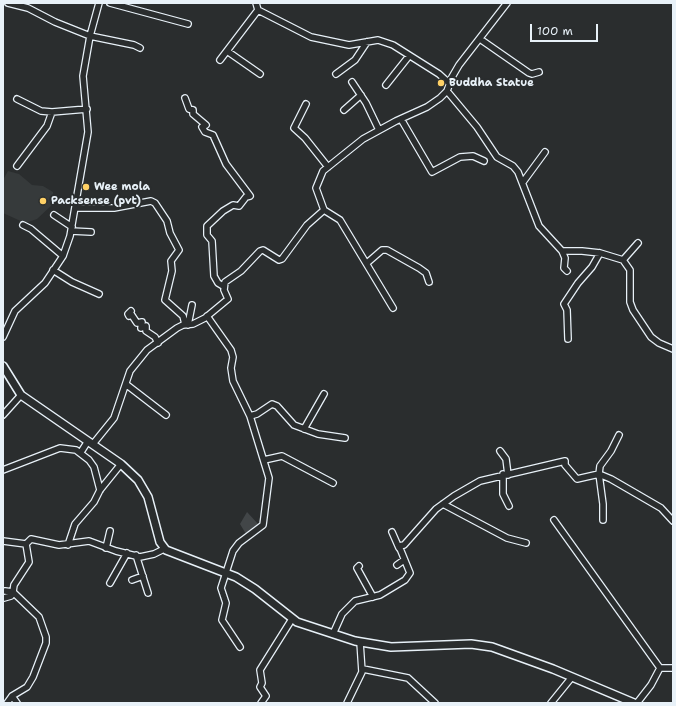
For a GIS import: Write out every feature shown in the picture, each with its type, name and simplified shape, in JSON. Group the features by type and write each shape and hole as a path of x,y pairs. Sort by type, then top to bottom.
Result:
{"main road":[{"path":"3,366 21,395 121,464 144,488 164,549 172,554 226,573 255,589 292,619 360,642 391,647 479,644 503,651 572,677 635,703"}],"street":[{"path":"8,3 28,8 55,22 90,36 134,45 140,48"},
{"path":"3,337 15,311 41,289 63,256 71,229 88,132 83,76 90,36 99,3"},
{"path":"110,3 188,24"},
{"path":"256,3 258,10 311,37 349,45 378,40 393,45 440,74 450,84"},
{"path":"393,308 340,220 324,210 316,188 319,177 328,167 363,139 378,130 430,105 447,91 459,65 507,3"},
{"path":"220,60 258,10"},
{"path":"480,38 529,73 532,74 539,72"},
{"path":"336,74 355,60 367,42"},
{"path":"227,51 260,74"},
{"path":"386,85 409,56"},
{"path":"352,82 361,96 378,130"},
{"path":"447,91 467,114 497,157 513,166 523,182 539,226 562,251 565,258 564,268 567,271"},
{"path":"344,110 361,96"},
{"path":"81,452 114,418 127,385 130,371 142,355 177,328 207,316 228,298 223,286 218,284 214,276 212,241 207,235 207,226 223,211 233,205 239,206 246,197 250,196 226,164 213,135 205,132 202,127 206,124 193,114 185,98"},
{"path":"17,99 41,111 52,112 87,109"},
{"path":"306,104 294,128 305,138 328,167"},
{"path":"17,166 47,126 52,112"},
{"path":"401,119 432,172 460,157 472,156 484,161"},
{"path":"523,182 545,152"},
{"path":"75,208 114,208 151,201 155,202 167,221 170,234 179,250 171,261 172,271 165,300 183,316 187,324"},
{"path":"223,286 244,268 260,251 263,250 279,260 282,259 307,225 324,210"},
{"path":"54,215 71,229 91,232"},
{"path":"23,226 32,229 63,256"},
{"path":"623,260 638,243"},
{"path":"367,263 382,250 387,250 426,273 429,282"},
{"path":"562,251 600,253 623,260 630,270 630,302 639,320 651,337 659,343 673,349"},
{"path":"568,340 567,310 564,304 578,283 592,267 600,253"},
{"path":"53,270 72,282 99,294"},
{"path":"187,324 192,305"},
{"path":"130,311 128,314 129,316 131,314 137,323 142,322 141,328 146,326 146,331 155,337 158,343"},
{"path":"207,316 231,350 233,357 231,368 233,381 250,416 264,460 269,486 264,522 261,528 236,546 221,588 226,603 222,620 240,646"},
{"path":"127,385 166,415"},
{"path":"304,429 324,394"},
{"path":"3,415 21,395"},
{"path":"250,416 257,414 272,404 277,406 294,425 318,434 345,438"},
{"path":"603,520 603,504 599,474 600,466 611,451 619,435"},
{"path":"3,470 60,448 81,452 94,467 100,490"},
{"path":"500,451 506,459 506,474 503,494 509,506"},
{"path":"264,460 282,456 333,483"},
{"path":"399,548 399,546 404,544 432,512 476,483 506,474 565,461 565,465 577,479 599,474 611,479 647,498 661,508 673,521"},
{"path":"68,545 75,524 94,502 100,490 121,464"},
{"path":"443,504 507,538 526,543"},
{"path":"554,520 660,668"},
{"path":"106,548 110,531"},
{"path":"333,634 342,614 351,604 355,601 374,597 388,591 405,580 410,573 392,532"},
{"path":"26,544 31,539 59,545 89,541 106,548 136,555 148,556 164,549"},
{"path":"3,541 26,544"},
{"path":"4,598 11,596 14,585 29,562 26,544"},
{"path":"110,584 127,553"},
{"path":"136,555 148,593"},
{"path":"397,565 404,560"},
{"path":"359,566 357,568 374,597"},
{"path":"132,580 143,576"},
{"path":"5,591 13,592 39,617 46,637 46,643 33,677 27,687 12,696 7,703"},
{"path":"261,703 266,696 260,687 262,683 260,670 292,619"},
{"path":"347,703 362,669 360,642"},
{"path":"660,668 673,668"},
{"path":"635,703 651,684 660,668"},
{"path":"362,669 408,678 435,703"},
{"path":"550,703 572,677"},
{"path":"12,696 18,703"}],"shaded area":[{"path":"8,171 19,174 32,185 43,186 53,192 54,203 37,219 25,223 3,213 3,180"},
{"path":"247,512 259,525 246,534 240,524"}],"place":[{"name":"Buddha Statue","path":"441,83"},
{"name":"Wee mola","path":"86,187"},
{"name":"Packsense (pvt)","path":"43,201"}]}
